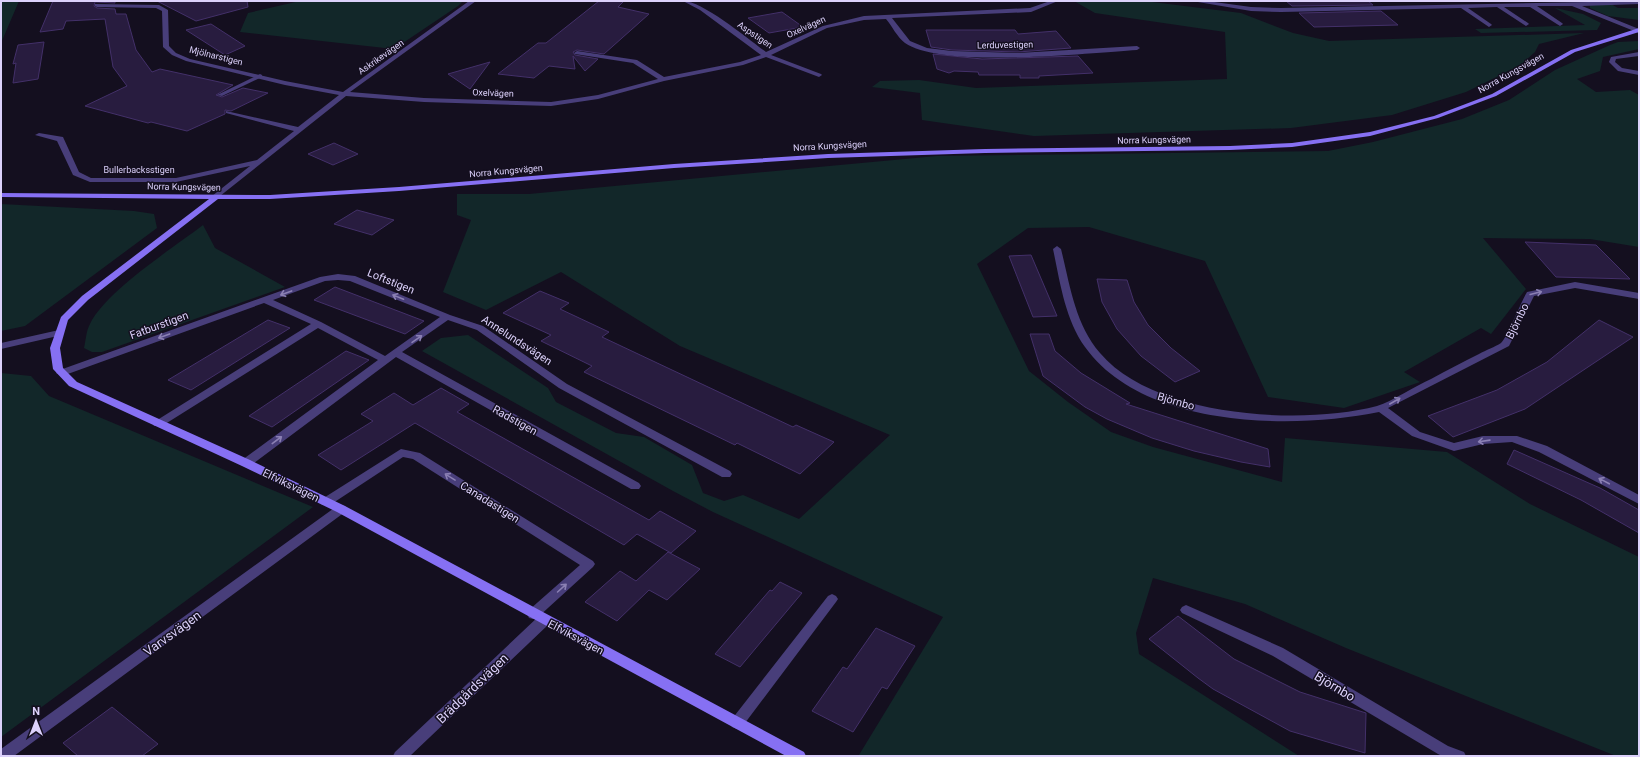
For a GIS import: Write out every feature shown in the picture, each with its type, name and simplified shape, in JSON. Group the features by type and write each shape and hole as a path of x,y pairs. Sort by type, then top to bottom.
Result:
{"main road":[{"name":"Norra Kungsvägen","path":"1,195 215,198 270,197 399,189 705,164 828,156 985,151 1222,149 1313,143 1395,129 1460,109 1494,95 1574,51 1638,31"},
{"path":"61,373 58,369 55,348 64,319 85,298 215,198"},
{"name":"Elfviksvägen","path":"61,373 73,384 246,463 341,509 538,617 799,756"}],"street":[{"name":"Askrikevägen","path":"215,198 344,94 473,1"},
{"name":"Aspstigen","path":"686,1 702,9 766,55 819,75"},
{"name":"Oxelvägen","path":"344,94 424,100 551,104 598,97 663,79 741,64 766,55 825,27 864,18 1031,10 1055,1"},
{"path":"1195,1 1236,7 1281,10 1639,2"},
{"path":"1531,4 1560,24"},
{"path":"1573,4 1638,31"},
{"name":"Mjölnarstigen","path":"97,5 157,6 164,10 166,47 174,54 188,60 285,83 344,94"},
{"path":"1497,5 1526,24"},
{"path":"1462,6 1489,25"},
{"name":"Lerduvestigen","path":"887,16 907,42 943,52 965,54 1014,54 1137,48"},
{"path":"577,53 635,61 663,79"},
{"path":"1639,54 1613,58 1612,62 1615,66 1622,70 1639,73"},
{"path":"220,95 260,76"},
{"path":"228,112 300,130"},
{"name":"Bullerbacksstigen","path":"38,135 60,139 76,173 90,180 176,180 261,161"},
{"name":"Björnbo","path":"1057,249 1080,332 1097,356 1120,375 1145,390 1165,399 1200,407 1266,416 1320,418 1354,415 1382,408 1506,344 1530,294 1575,285 1639,296"},
{"name":"Loftstigen","path":"323,279 338,276 352,278 447,317"},
{"name":"Fatburstigen","path":"61,373 323,279"},
{"path":"265,300 318,324 385,360"},
{"path":"246,463 385,360 447,317"},
{"name":"Annelundsvägen","path":"447,317 480,328 563,386 726,474"},
{"path":"158,424 318,324"},
{"path":"1,346 59,333"},
{"name":"Radstigen","path":"396,353 635,486"},
{"path":"1382,408 1416,434 1454,447 1483,440 1513,438 1543,449 1639,500"},
{"name":"Canadastigen","path":"326,502 401,453 416,456 589,564 538,617"},
{"name":"Varvsvägen","path":"3,756 341,509"},
{"path":"737,723 832,599"},
{"name":"Björnbo","path":"1186,610 1278,652 1442,750 1459,756"},
{"name":"Brädgårdsvägen","path":"400,756 538,617"}],"green space":[{"path":"1,1 19,1 1,43"},
{"path":"300,1 463,1 458,6 394,49 240,32 248,13"},
{"path":"1074,1 1144,1 1241,13 1293,33 1329,41 1584,33 1539,44 1535,52 1519,66 1466,92 1392,115 1291,128 1034,136 922,120 920,93 872,87 880,81 919,80 976,88 1227,79 1225,32 1095,13"},
{"path":"1611,4 1618,8 1639,8 1639,20 1608,16 1590,8 1590,5"},
{"path":"1555,8 1583,14 1601,23 1597,30 1481,33 1475,29 1585,25"},
{"path":"1639,41 1639,49 1603,57 1600,71 1577,79 1596,92 1630,90 1639,95 1639,247 1590,239 1483,238 1526,289 1491,334 1481,328 1404,372 1420,382 1344,408 1268,397 1205,261 1089,227 1028,228 977,264 1029,371 1068,402 1111,432 1153,447 1282,482 1285,438 1447,452 1530,504 1639,557 1639,756 1616,756 1346,648 1245,604 1153,578 1136,633 1139,654 1299,756 861,756 859,755 943,617 713,512 422,351 441,338 468,335 548,388 556,402 616,433 644,437 692,465 703,493 724,501 743,495 799,519 890,435 680,346 561,272 486,310 443,292 471,220 457,215 457,194 529,194 937,156 1328,151 1373,142 1462,119 1509,100 1555,70 1610,45 1618,42"},
{"path":"1,204 134,211 154,214 157,228 25,326 1,331"},
{"path":"203,225 215,248 285,287 102,352 92,352 84,348 90,324 98,311 110,298 141,271"},
{"path":"1,373 31,376 49,396 313,507 1,737"}],"building":[{"path":"53,1 115,1 115,3 95,2 94,6 97,8 115,9 116,14 126,14 136,50 152,72 160,69 233,85 216,95 222,97 243,88 268,93 231,111 225,110 225,114 187,131 151,122 148,123 85,106 127,86 113,67 105,19 66,21 63,29 40,32"},
{"path":"157,1 247,1 248,7 196,21"},
{"path":"599,1 624,1 618,7 649,14 604,54 577,50 573,52 575,55 598,59 585,71 573,56 575,69 549,66 534,78 498,74 538,43 546,43"},
{"path":"1286,1 1368,1 1373,5 1292,6"},
{"path":"1381,11 1398,25 1314,27 1299,13"},
{"path":"782,12 803,27 769,33 748,18"},
{"path":"211,24 245,46 225,55 186,30"},
{"path":"926,30 1015,30 1018,34 1056,31 1071,48 1018,52 952,50 931,47"},
{"path":"44,42 38,79 13,83 16,63 13,64 18,45"},
{"path":"933,54 982,59 1078,56 1093,73 1039,76 1039,78 1020,78 1020,75 979,75 978,72 954,71 949,73 937,69"},
{"path":"490,62 470,89 448,74"},
{"path":"334,143 358,154 333,165 308,154"},
{"path":"357,210 394,220 372,235 334,224"},
{"path":"1525,242 1596,245 1630,279 1556,277"},
{"path":"1031,255 1057,316 1033,317 1009,256"},
{"path":"1097,279 1127,280 1134,302 1148,325 1171,348 1200,371 1175,382 1141,356 1117,329 1102,302"},
{"path":"335,287 424,321 405,334 314,300"},
{"path":"540,291 569,303 560,309 609,332 602,337 793,427 796,425 834,442 800,474 737,443 735,445 584,372 592,366 541,341 551,335 503,313"},
{"path":"268,320 290,328 191,390 168,380"},
{"path":"1599,320 1633,337 1525,409 1453,437 1428,416 1497,390 1547,362"},
{"path":"1030,334 1049,334 1055,351 1081,373 1130,403 1126,404 1268,449 1270,467 1194,451 1152,438 1107,419 1085,407 1043,376"},
{"path":"346,351 369,360 272,427 249,416"},
{"path":"441,388 469,404 457,412 649,520 660,511 696,531 671,553 637,534 624,545 415,423 341,470 318,455 373,421 361,414 394,393 413,405"},
{"path":"1514,450 1600,488 1639,510 1639,533 1581,500 1507,464"},
{"path":"668,552 700,569 667,600 649,590 617,621 585,602 620,571 636,581"},
{"path":"780,582 802,593 740,667 715,654 770,590 772,591"},
{"path":"1178,616 1234,659 1300,692 1366,713 1365,753 1290,731 1213,689 1149,639"},
{"path":"876,628 915,646 887,689 882,687 853,732 812,711 843,667 847,669"},
{"path":"112,707 158,744 142,756 78,756 63,743"}]}
